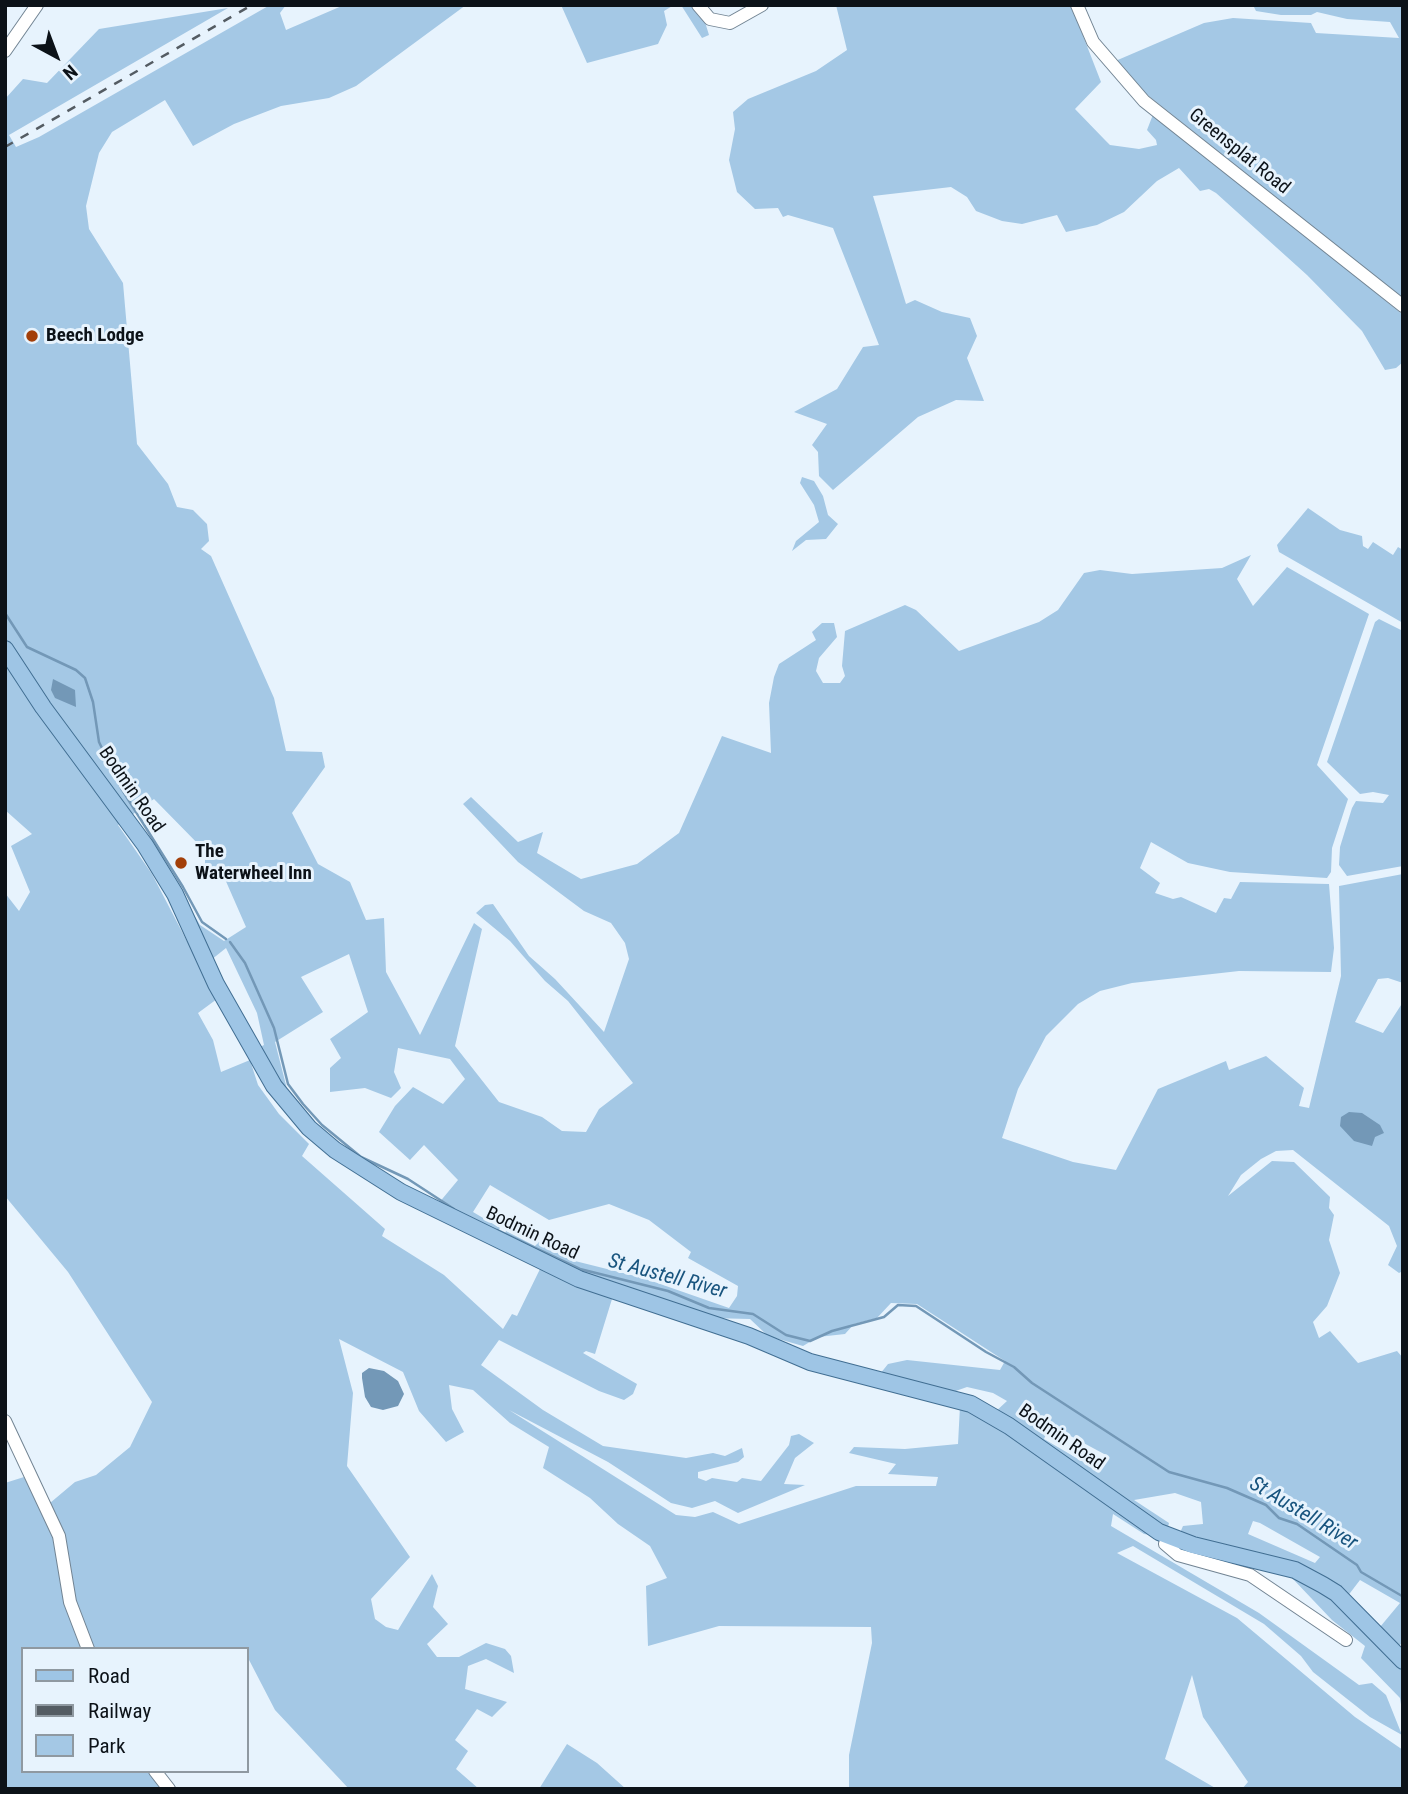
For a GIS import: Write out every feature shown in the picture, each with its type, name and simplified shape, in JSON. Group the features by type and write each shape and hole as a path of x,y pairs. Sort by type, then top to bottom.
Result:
{"main road":[{"name":"Bodmin Road","path":"5,649 43,707 145,845 175,894 216,984 274,1086 309,1128 335,1150 401,1192 495,1241 579,1279 749,1336 810,1362 971,1404 1009,1426 1167,1536 1295,1570 1336,1593 1403,1661"}],"street":[{"path":"5,51 37,5"},
{"path":"698,5 709,19 730,23 762,5"},
{"name":"Greensplat Road","path":"1077,5 1093,42 1144,101 1403,306"},
{"path":"5,1421 59,1536 70,1602 87,1647"},
{"path":"1167,1536 1165,1544 1178,1555 1250,1575 1346,1640"},
{"path":"157,1773 169,1789"}],"green space":[{"path":"270,5 286,5 280,13 286,30 344,5 466,5 356,86 329,98 281,106 234,124 193,146 165,100 112,132 99,153 86,206 89,229 123,283 137,444 168,484 177,507 193,510 207,524 209,541 201,549 211,556 274,698 286,751 322,752 325,767 292,813 318,864 350,882 366,920 384,918 386,972 420,1035 474,923 482,929 455,1046 499,1102 542,1117 562,1131 586,1132 599,1109 633,1083 568,1001 545,981 510,941 476,913 485,905 493,904 529,956 555,979 604,1032 629,959 625,943 611,923 584,911 518,862 463,804 471,797 518,842 543,832 537,853 581,879 637,864 679,833 722,736 771,753 769,703 779,664 816,640 812,632 822,623 834,623 837,637 819,658 816,671 823,683 840,683 845,676 842,666 845,631 905,605 916,610 959,651 1039,622 1058,610 1084,573 1100,570 1132,574 1222,568 1251,555 1237,579 1253,606 1287,567 1369,614 1317,765 1348,799 1332,848 1331,872 1327,878 1230,872 1188,863 1151,842 1140,868 1160,883 1155,893 1173,899 1181,897 1216,913 1224,898 1231,899 1240,882 1329,884 1334,948 1331,972 1239,971 1132,983 1100,991 1078,1004 1046,1036 1018,1089 1002,1138 1073,1162 1116,1170 1158,1089 1226,1061 1229,1070 1266,1056 1304,1088 1299,1106 1309,1108 1341,976 1339,886 1403,874 1403,983 1388,978 1378,979 1355,1022 1383,1033 1403,1002 1403,1271 1399,1273 1388,1265 1397,1246 1389,1226 1293,1150 1276,1151 1261,1159 1241,1175 1228,1196 1272,1161 1294,1162 1330,1197 1329,1208 1334,1215 1329,1240 1340,1273 1327,1306 1313,1322 1319,1338 1330,1331 1358,1363 1397,1351 1403,1358 1403,1643 1396,1647 1380,1627 1400,1603 1360,1580 1347,1597 1321,1575 1290,1561 1179,1535 1183,1526 1203,1524 1201,1502 1175,1493 1134,1500 1169,1523 1168,1527 1162,1527 993,1414 1007,1401 993,1393 967,1387 950,1393 880,1374 888,1364 907,1360 1000,1370 1005,1361 917,1304 891,1303 877,1318 854,1324 845,1334 818,1337 803,1346 768,1336 750,1319 710,1318 591,1280 503,1238 506,1231 535,1246 539,1242 575,1261 643,1278 729,1308 737,1296 738,1286 688,1258 691,1252 649,1220 609,1204 549,1220 490,1185 473,1212 500,1228 497,1232 438,1204 458,1180 424,1145 410,1160 379,1132 395,1106 413,1087 443,1104 465,1079 450,1059 398,1048 394,1072 401,1088 391,1098 365,1088 330,1092 330,1068 341,1058 330,1039 368,1012 349,954 301,977 323,1012 275,1042 287,1089 280,1094 254,1050 264,1045 257,1013 226,948 206,964 180,908 190,908 200,925 224,941 246,927 221,870 213,873 209,867 205,869 205,851 154,799 118,825 152,874 217,999 198,1013 213,1040 221,1072 250,1060 258,1085 279,1114 309,1144 302,1156 385,1229 382,1236 444,1275 503,1329 512,1314 517,1316 540,1269 612,1299 595,1354 586,1351 583,1353 637,1384 633,1394 624,1400 599,1391 499,1340 481,1365 543,1410 603,1446 686,1458 713,1453 725,1456 742,1448 744,1457 738,1462 698,1472 698,1478 706,1481 712,1478 737,1482 742,1478 761,1481 789,1445 791,1436 799,1434 814,1443 795,1458 784,1484 805,1485 738,1513 715,1501 692,1508 671,1503 608,1462 509,1410 676,1515 695,1517 713,1512 739,1524 856,1486 936,1486 938,1477 888,1474 896,1464 849,1453 854,1447 905,1449 958,1444 960,1406 1013,1436 1157,1536 1144,1534 1113,1514 1111,1526 1259,1613 1359,1685 1372,1683 1386,1695 1402,1735 1370,1717 1313,1672 1301,1656 1264,1624 1133,1546 1117,1553 1237,1618 1355,1717 1403,1750 1403,1789 1242,1789 1248,1782 1203,1717 1192,1675 1165,1759 1217,1789 849,1789 849,1755 872,1643 871,1627 719,1626 648,1646 646,1586 667,1578 650,1546 618,1524 590,1498 543,1468 549,1447 510,1423 473,1390 449,1385 452,1409 464,1432 446,1442 419,1411 403,1372 339,1339 353,1393 347,1466 410,1557 371,1599 375,1619 386,1627 398,1630 432,1574 438,1586 433,1607 448,1624 427,1644 437,1657 459,1657 486,1643 505,1649 511,1656 514,1673 486,1659 468,1666 465,1689 507,1702 492,1717 477,1709 455,1740 468,1751 456,1769 479,1789 349,1789 275,1710 248,1658 248,1647 92,1647 70,1590 50,1503 75,1482 96,1475 130,1447 152,1402 68,1272 5,1196 5,893 19,911 30,892 11,846 32,834 5,810 5,99 23,79 47,83 99,29 228,8 9,135 16,147 39,137","holes":["1050,1425 1106,1455 1097,1470 1044,1439","1253,1521 1320,1557 1315,1563 1248,1534"]},
{"path":"561,5 674,5 664,11 667,25 658,44 587,63"},
{"path":"681,5 693,5 705,22 709,35 702,38"},
{"path":"836,5 1071,5 1101,82 1075,109 1110,145 1139,149 1157,145 1147,130 1154,112 1403,315 1403,362 1396,368 1385,370 1362,331 1307,275 1216,193 1209,189 1200,191 1179,168 1157,181 1124,212 1097,225 1066,232 1057,215 1022,224 1002,221 976,211 967,197 951,187 873,196 906,304 915,300 942,312 970,318 977,336 967,358 984,401 956,400 918,417 833,490 819,476 818,452 812,445 827,424 794,412 837,389 863,347 879,345 833,228 788,215 783,217 778,208 755,209 737,192 729,160 735,129 733,112 748,99 816,71 847,50"},
{"path":"1253,5 1403,5 1403,299 1145,93 1113,62 1204,23 1233,18 1311,23 1316,33 1399,38 1390,22 1347,19 1317,12 1311,15 1281,15 1256,11"},
{"path":"802,477 814,481 823,496 828,515 838,524 826,539 806,540 792,551 796,541 819,522 814,505 800,483"},
{"path":"1308,508 1340,530 1362,536 1363,546 1368,549 1373,542 1393,555 1398,547 1403,550 1403,623 1279,552 1277,545"},
{"path":"1379,619 1403,631 1403,866 1347,876 1339,865 1340,847 1352,808 1356,801 1383,803 1389,795 1373,792 1360,794 1327,762 1375,622"},
{"path":"24,1477 52,1533 83,1647 21,1647 21,1773 153,1773 165,1789 5,1789 5,1483"},
{"path":"1298,1577 1330,1596 1372,1634 1403,1669 1403,1717 1400,1698 1361,1658 1365,1646 1332,1620 1293,1579"},
{"path":"567,1744 597,1763 626,1789 539,1789"}],"shaded area":[{"path":"53,679 75,690 76,707 55,698 51,690"},
{"path":"1349,1112 1362,1113 1380,1125 1384,1133 1375,1137 1372,1146 1354,1141 1340,1126 1341,1117"},
{"path":"369,1368 384,1371 398,1381 404,1394 398,1406 383,1410 371,1407 365,1397 362,1378 362,1373"}],"waterway":[{"name":"St Austell River","path":"5,613 27,647 76,670 85,678 93,702 99,742 121,788 202,922 226,939"},
{"name":"St Austell River","path":"230,942 245,963 274,1028 288,1084 303,1104 322,1125 361,1157 408,1179 454,1209"},
{"name":"St Austell River","path":"497,1230 580,1269 668,1291 709,1308 753,1314 786,1335 810,1341 832,1331 884,1317 898,1305 916,1306 1014,1367 1032,1383 1169,1472 1227,1488 1266,1505 1279,1518 1297,1524 1357,1565 1361,1572 1402,1596"}],"railway":[{"path":"5,147 252,5"}],"place":[{"name":"Beech Lodge","path":"32,336"},
{"name":"The Waterwheel Inn","path":"181,863"}]}
